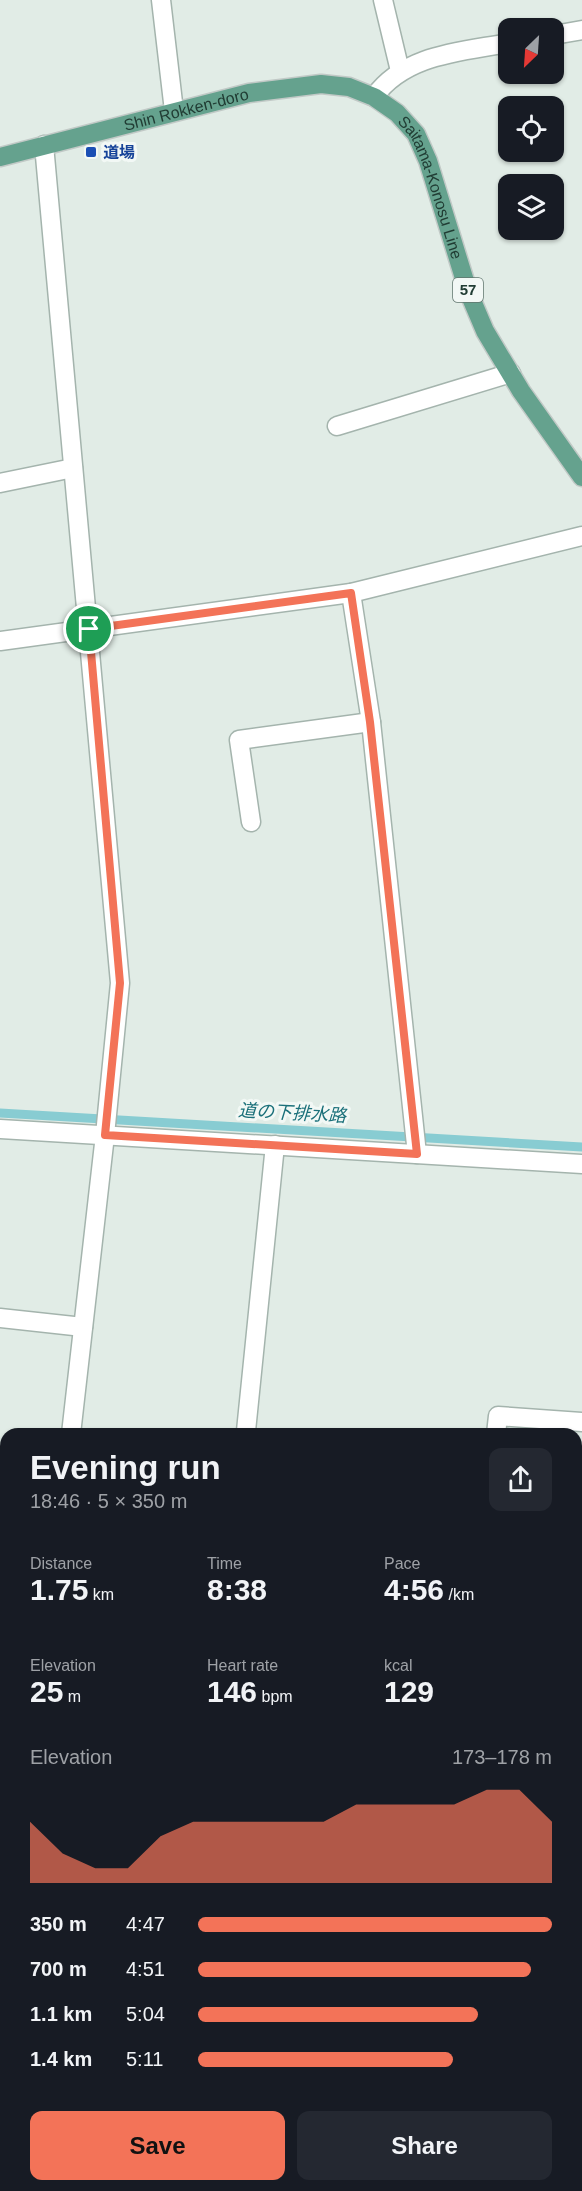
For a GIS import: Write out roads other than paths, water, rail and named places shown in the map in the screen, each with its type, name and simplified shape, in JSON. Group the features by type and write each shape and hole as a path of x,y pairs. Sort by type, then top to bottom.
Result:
{"main road":[{"name":"Shin Rokken-doro","path":"0,157 249,93 321,84 349,87 374,97"},
{"name":"Saitama-Konosu Line","path":"374,97 397,113 416,134 428,161 468,291 485,331 582,477"}],"street":[{"path":"161,0 174,111"},
{"path":"383,0 400,70"},
{"path":"564,33 582,30"},
{"path":"374,97 384,84 400,70 446,55 498,45"},
{"path":"44,145 120,983 72,1428"},
{"path":"337,426 511,373"},
{"path":"0,483 73,468"},
{"path":"0,641 351,593 582,536"},
{"path":"351,593 370,722 417,1154"},
{"path":"251,822 239,740 370,722"},
{"path":"0,1129 582,1164"},
{"path":"246,1428 275,1145"},
{"path":"0,1318 83,1328"},
{"path":"497,1428 498,1416 582,1422"}],"waterway":[{"name":"道の下排水路","path":"0,1113 582,1147"}],"place":[{"name":"道場","path":"91,152"}]}
